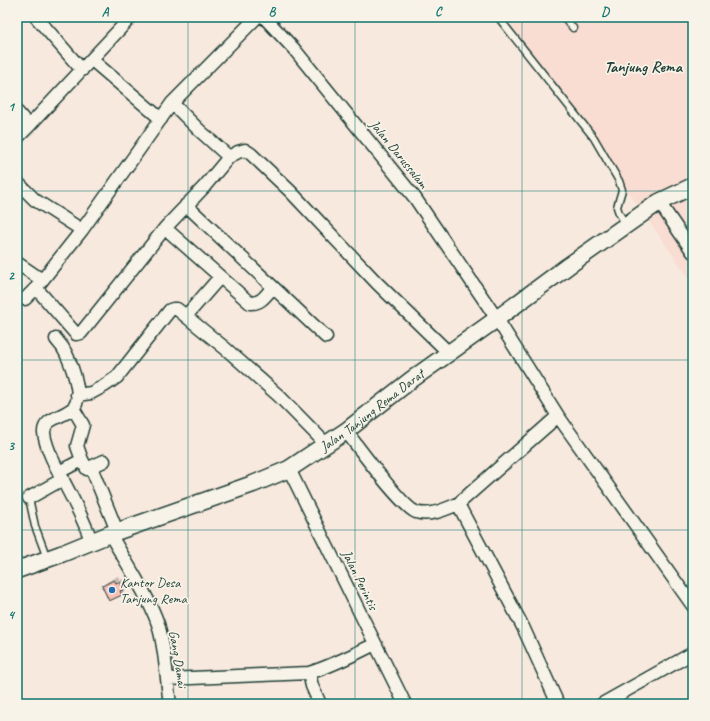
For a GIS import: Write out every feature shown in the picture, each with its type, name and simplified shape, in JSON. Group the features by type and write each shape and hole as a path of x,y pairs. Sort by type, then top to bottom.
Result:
{"street":[{"path":"36,17 82,70"},
{"path":"17,138 131,17"},
{"path":"25,300 82,230 172,103 256,17"},
{"name":"Jalan Darussalam","path":"264,17 299,55 415,198 497,319 558,416 693,606"},
{"path":"92,60 161,119"},
{"path":"172,103 199,130 230,157"},
{"path":"17,112 29,126"},
{"path":"17,263 39,284 76,334 82,333 165,228 230,157 245,150 256,158 295,196 377,283 449,353"},
{"path":"17,182 35,200 82,230"},
{"name":"Jalan Tanjung Rema Darat","path":"17,570 114,533 253,484 289,469 346,431 411,380 658,202 693,186"},
{"path":"658,202 693,252"},
{"path":"186,205 326,337"},
{"path":"165,228 250,303 256,304 273,287"},
{"path":"186,316 220,277"},
{"path":"77,395 91,393 116,377 170,310 177,309 279,396 326,444"},
{"path":"56,339 63,348 75,379 77,395 76,403 73,408 46,424 44,430 46,442 92,542"},
{"name":"Gang Damai","path":"73,408 83,425 77,446 87,463 114,533 148,600 157,623 163,642 170,704"},
{"path":"346,431 402,500 415,512 423,514 443,510 458,504 558,416"},
{"path":"29,498 61,475 87,463 104,461"},
{"name":"Jalan Perintis","path":"289,469 405,704"},
{"path":"458,504 523,627 558,704"},
{"path":"168,679 309,673 337,663 375,644"},
{"path":"602,704 693,653"},
{"path":"309,673 312,686 320,704"}],"lane":[{"path":"498,17 594,138 622,190 618,213 626,225"},
{"path":"564,17 573,28"},
{"path":"29,498 35,526 48,559"}],"shaded area":[{"path":"506,17 693,17 693,284"}],"building":[{"name":"Kantor Desa Tanjung Rema","path":"114,580 116,583 119,582 123,590 120,591 122,595 109,601 102,586"}],"place":[{"name":"Kantor Desa Tanjung Rema","path":"112,590"}],"district":[{"name":"Tanjung Rema","path":"643,67"}]}
